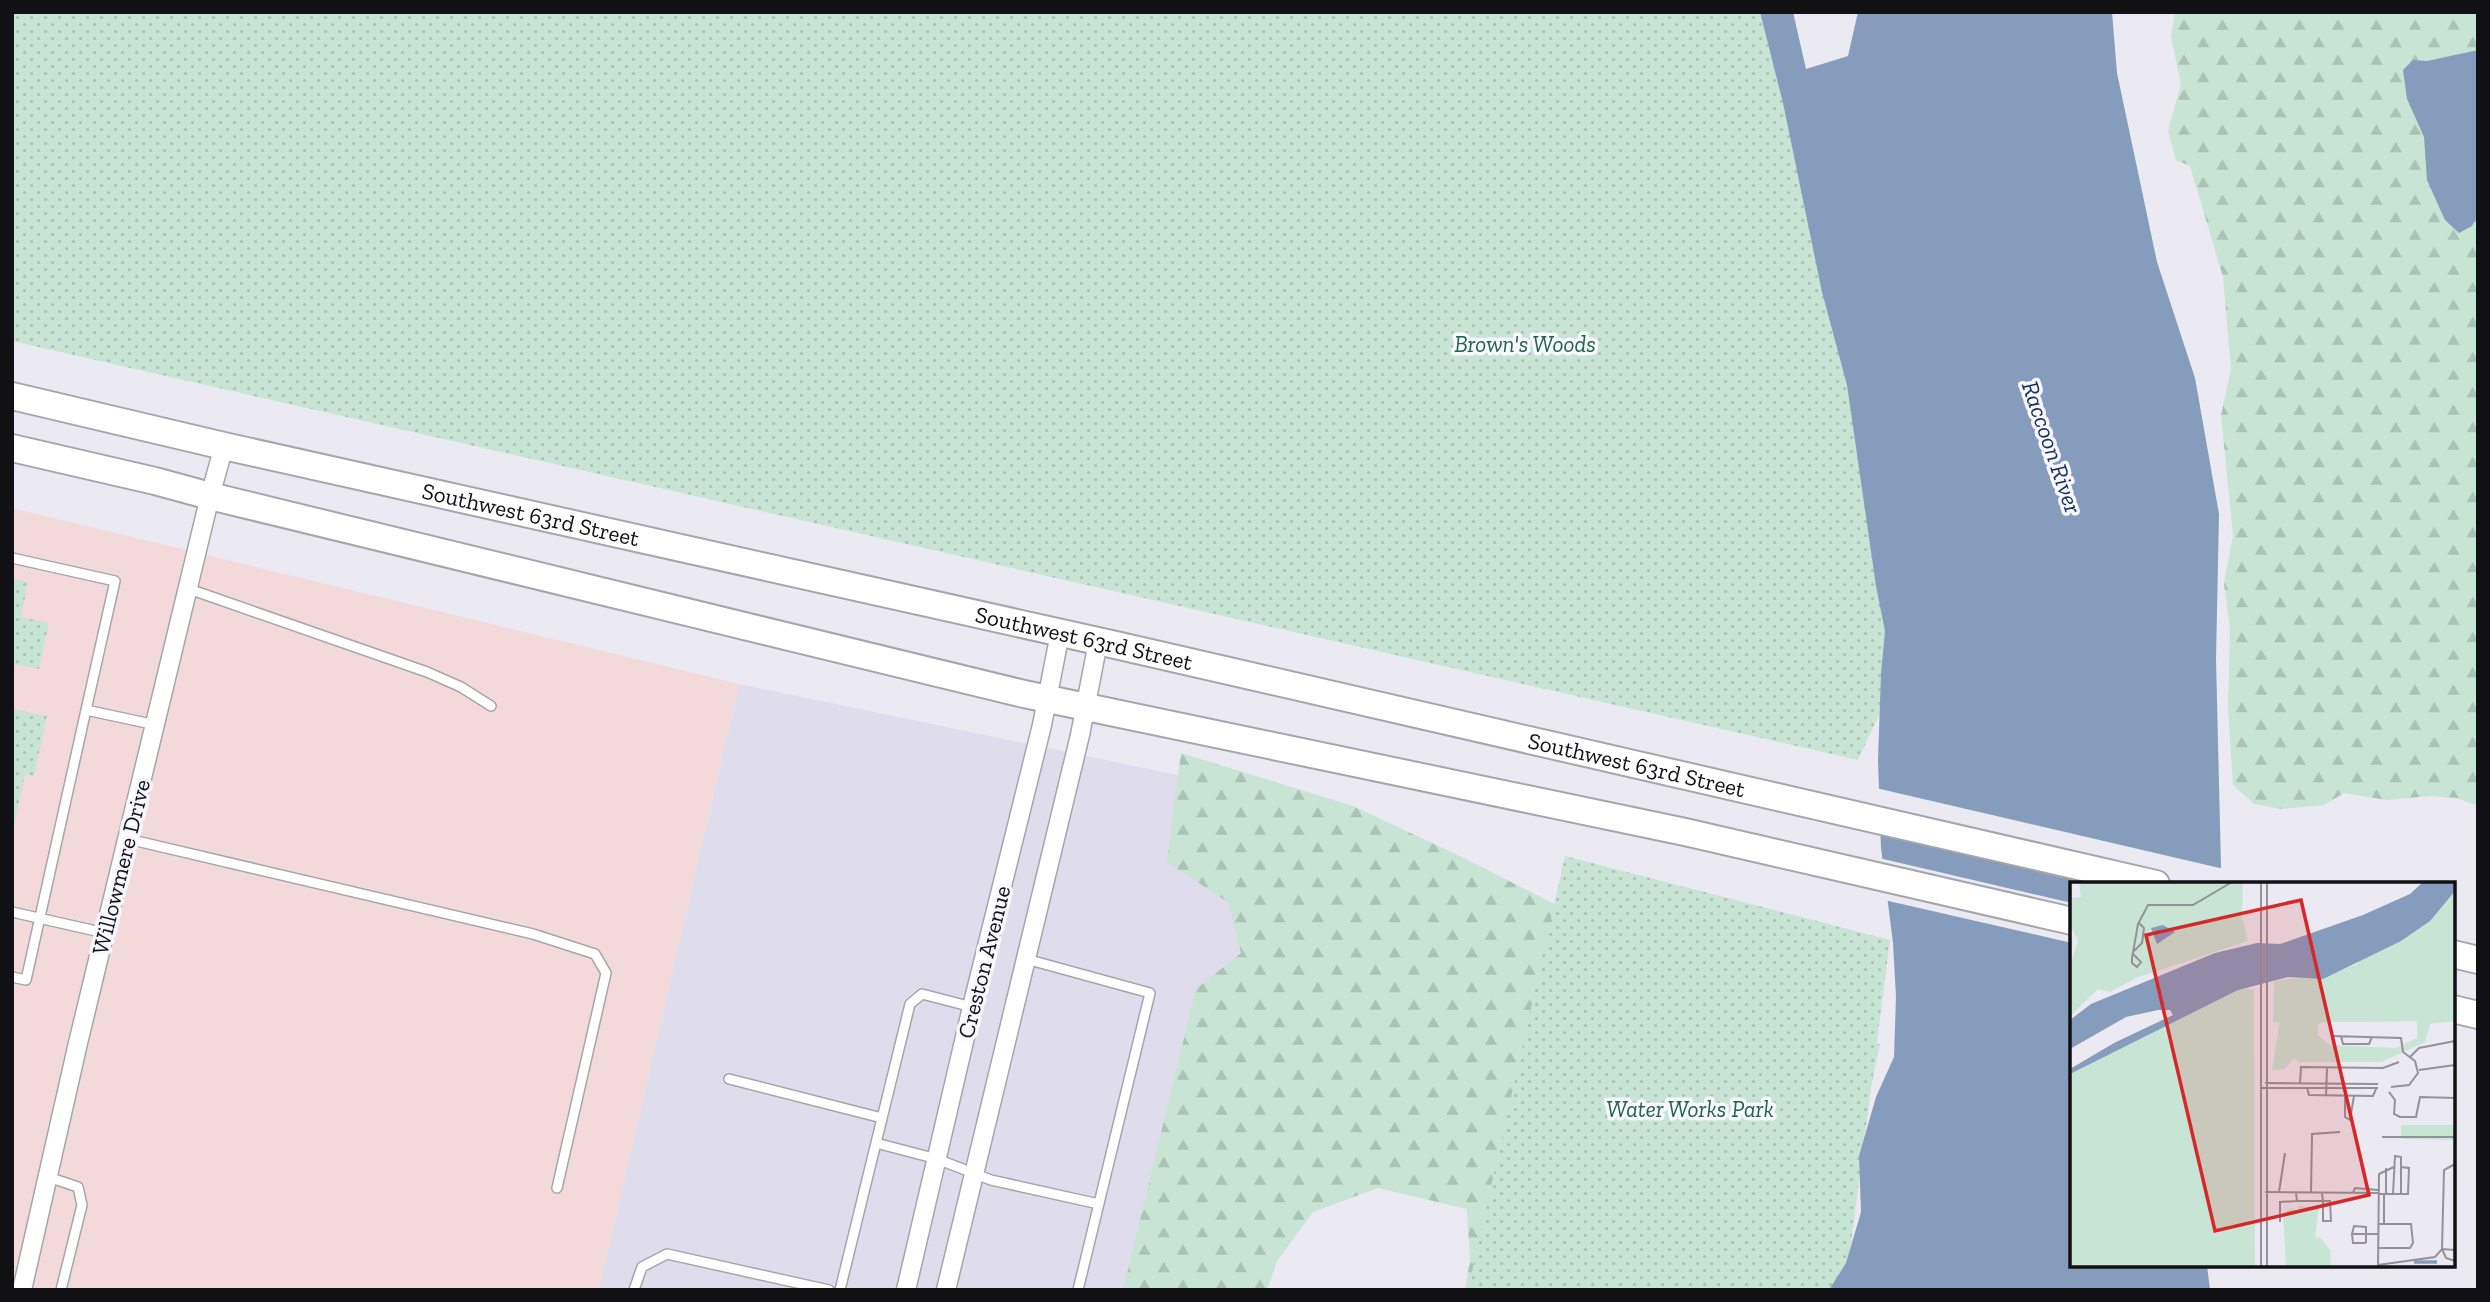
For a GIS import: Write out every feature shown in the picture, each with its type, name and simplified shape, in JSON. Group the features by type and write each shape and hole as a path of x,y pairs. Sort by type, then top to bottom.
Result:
{"main road":[{"name":"Southwest 63rd Street","path":"12,396 2147,882"},
{"path":"12,448 1024,694 1685,832 2070,921"},
{"path":"2455,954 2478,960"},
{"path":"2455,1009 2478,1014"}],"street":[{"name":"Willowmere Drive","path":"22,1290 209,496 224,446"},
{"name":"Creston Avenue","path":"906,1290 1048,697 1060,633"},
{"name":"Creston Avenue","path":"946,1290 1086,705 1098,642"}],"lane":[{"path":"12,558 115,581 26,980 12,977"},
{"path":"189,589 427,672 461,687 491,706"},
{"path":"86,710 156,725"},
{"path":"128,839 533,934 595,954 606,973 557,1188"},
{"path":"12,912 105,933"},
{"path":"1026,959 1150,993 1078,1290"},
{"path":"840,1290 910,1004 922,994 972,1007"},
{"path":"729,1079 882,1118"},
{"path":"876,1143 937,1159 974,1171 991,1180 1099,1204"},
{"path":"48,1177 78,1188 82,1205 61,1290"},
{"path":"634,1290 642,1267 667,1254 829,1290"}],"shaded area":[{"path":"12,508 739,684 599,1290 12,1290"},
{"path":"739,684 1346,810 1236,1290 599,1290"}],"green space":[{"name":"Brown's Woods","path":"12,12 1782,12 1926,613 1858,760 12,341"},
{"path":"2175,12 2478,12 2478,806 2457,798 2430,796 2387,800 2344,793 2324,805 2281,809 2254,804 2233,785 2228,708 2230,629 2224,584 2233,535 2221,415 2231,369 2223,277 2190,166 2176,160 2168,131 2181,84 2171,37"},
{"path":"12,579 28,582 21,617 49,623 39,669 12,664"},
{"path":"12,709 47,716 34,776 25,775 12,834"},
{"path":"1181,753 1353,806 1468,860 1605,930 1665,1071 1880,1044 1828,1290 1465,1290 1470,1260 1467,1209 1378,1188 1313,1212 1277,1261 1267,1290 1123,1290 1196,989 1241,953 1229,903 1167,862"},
{"name":"Water Works Park","path":"1565,856 1890,940 1845,1290 1468,1290"}],"water":[{"name":"Raccoon River","path":"1760,12 1793,12 1806,69 1848,56 1858,12 2112,12 2117,73 2157,262 2195,378 2219,514 2216,659 2221,867 2217,882 2070,882 2070,1267 2207,1267 2210,1290 1829,1290 1846,1263 1861,1212 1859,1156 1876,1097 1894,1057 1896,997 1893,943 1881,848 1878,760 1885,631 1847,385 1822,292 1783,103"},
{"path":"2478,50 2478,215 2472,226 2459,233 2445,220 2427,180 2424,137 2407,99 2403,70 2413,60 2427,61"}],"pier":[{"path":"1876,788 2224,869 2221,882 2082,882 1877,834"},
{"path":"1879,858 2070,903 2070,943 1884,900"}]}
